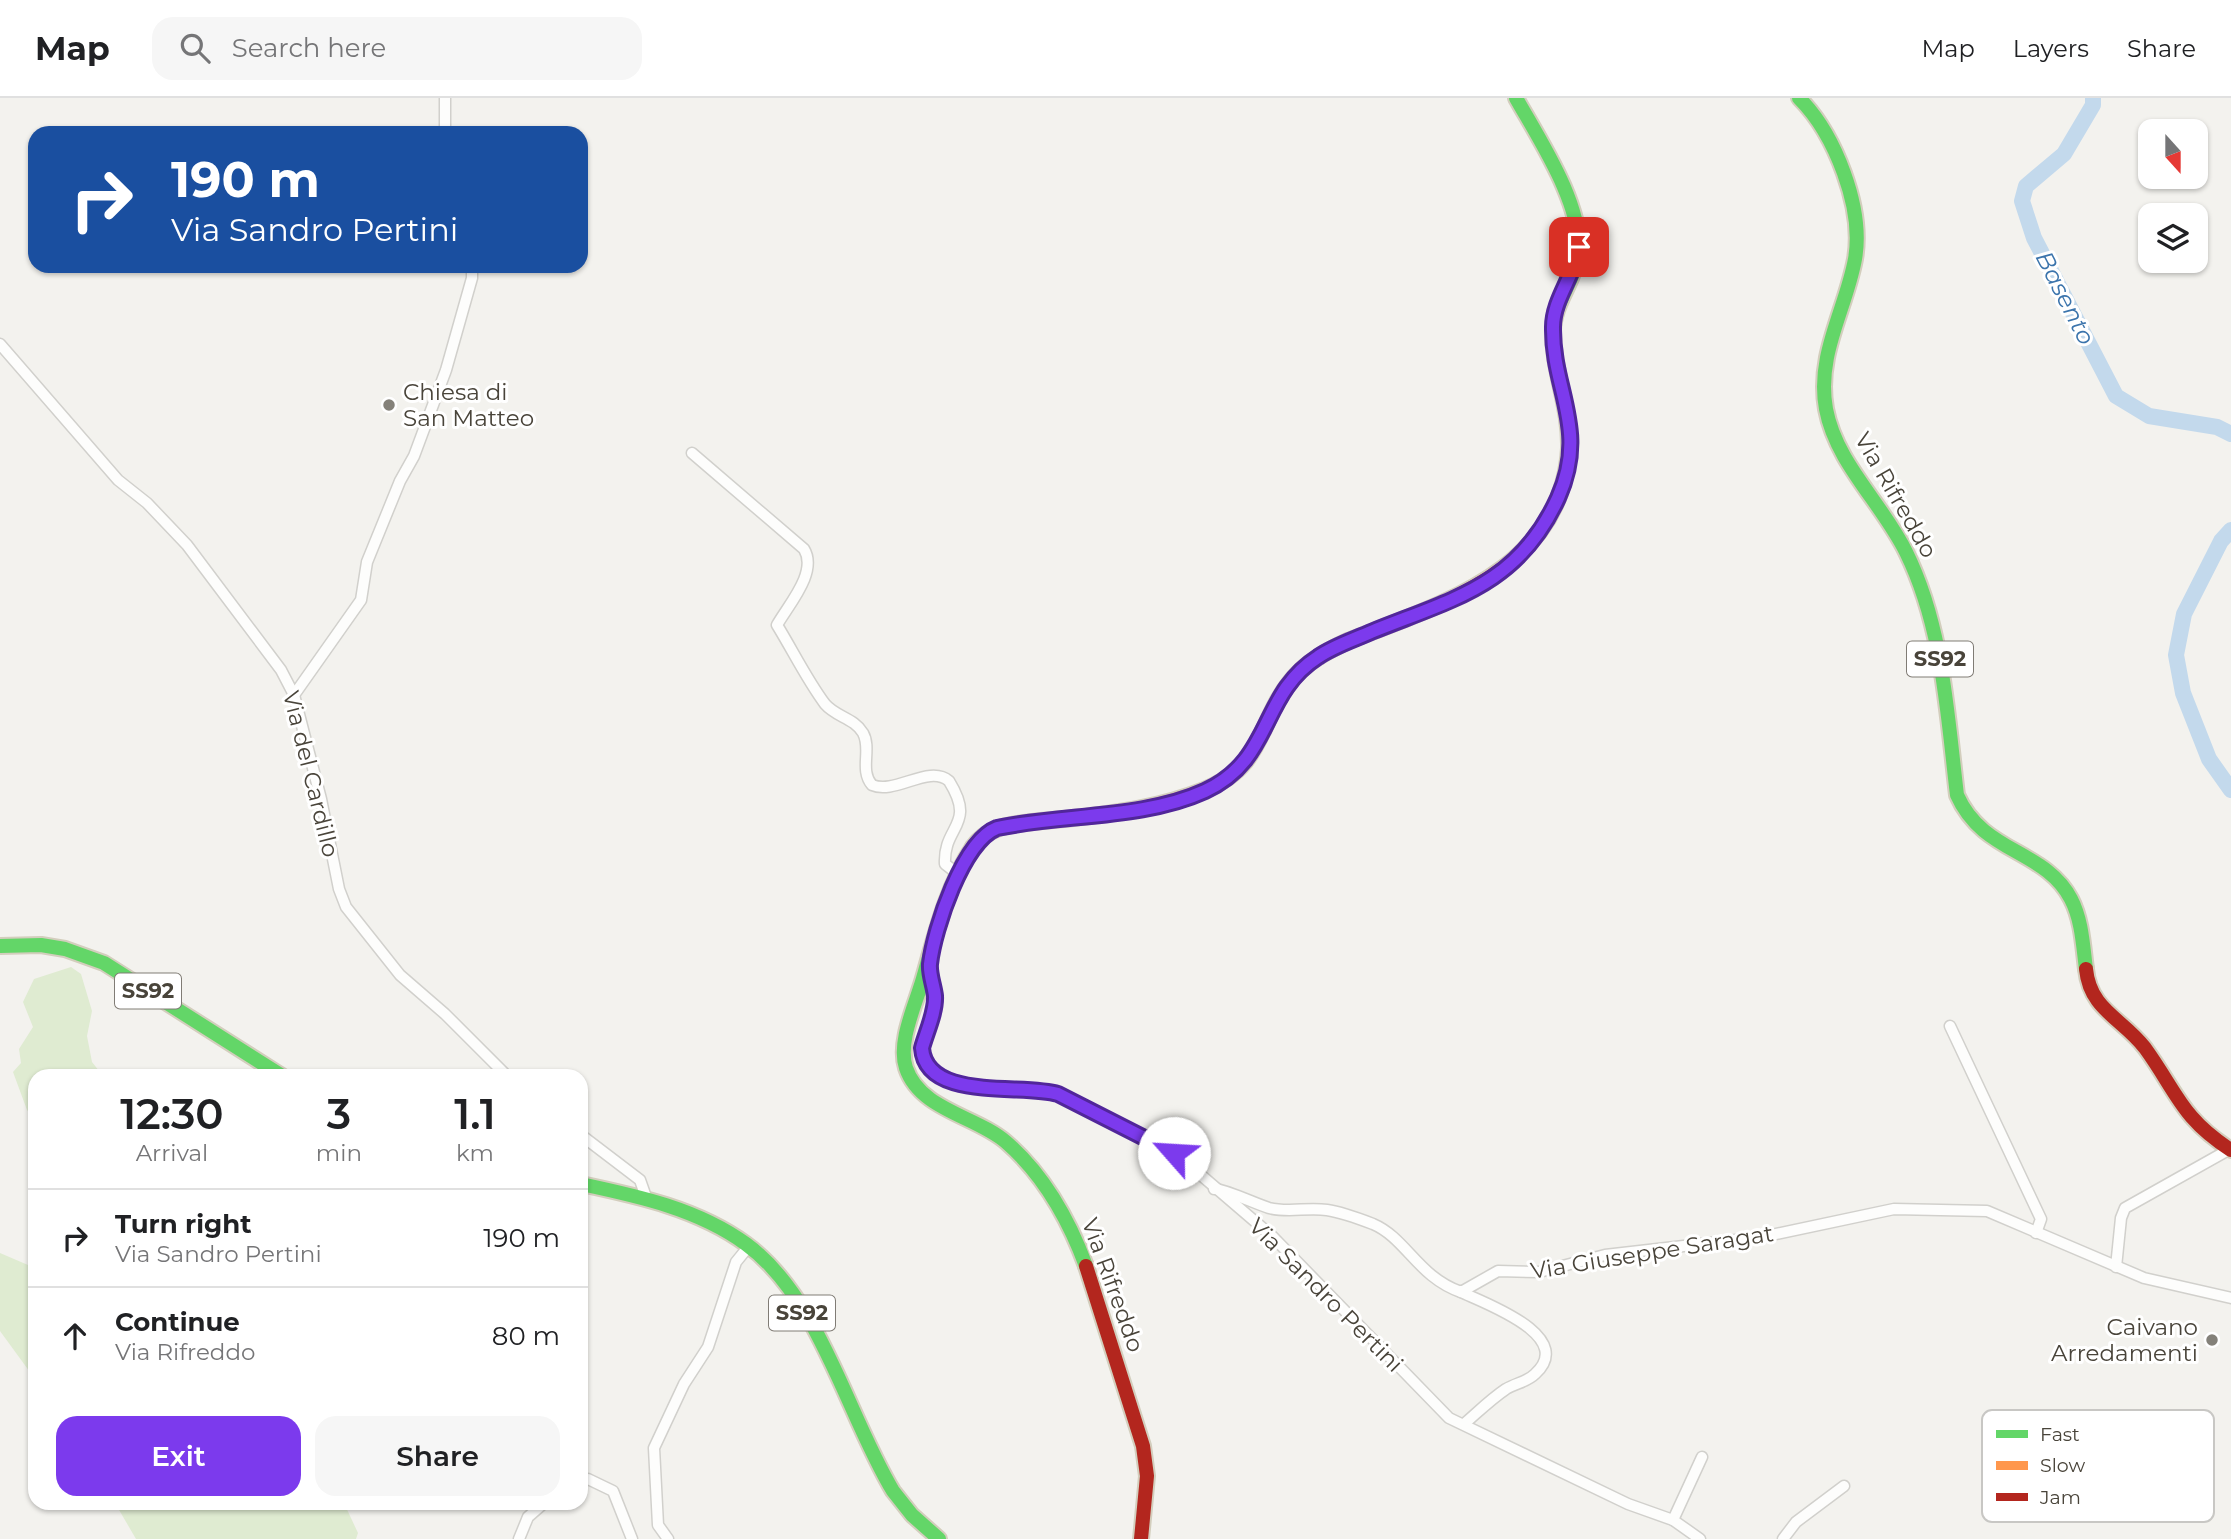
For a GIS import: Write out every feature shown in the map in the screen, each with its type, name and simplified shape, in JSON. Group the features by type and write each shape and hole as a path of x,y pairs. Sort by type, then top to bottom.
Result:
{"main road":[{"name":"Via Rifreddo","path":"1141,1539 1147,1476 1143,1446 1076,1239 1053,1195 1027,1161 986,1127 929,1098 907,1076 904,1047 958,874 972,847 984,835 997,828 1171,803 1217,785 1235,773 1254,752 1278,699 1305,667 1328,651 1481,587 1503,572 1534,539 1559,495 1569,453 1569,412 1556,360 1553,323 1573,274 1579,236 1569,203 1516,98"},
{"name":"Via Rifreddo","path":"1799,98 1819,121 1832,145 1856,232 1855,257 1829,342 1825,381 1826,410 1839,443 1894,530 1921,586 1936,633 1957,795 1962,810 1982,834 2037,862 2063,885 2078,916 2088,987 2092,996 2144,1047 2184,1111 2230,1150"},
{"name":"SS92","path":"0,946 41,945 65,949 104,963 271,1069"},
{"name":"SS92","path":"588,1186 647,1200 724,1230 749,1246 773,1268 795,1300 899,1504 939,1539"}],"street":[{"path":"445,98 445,126"},
{"path":"295,695 361,600 368,562 400,481 414,456 446,370 472,273"},
{"name":"Via del Cardillo","path":"0,344 118,480 148,503 218,582 281,670 295,695 321,799 339,889 346,907 400,975 445,1014 500,1069"},
{"path":"692,453 804,549 810,558 809,569 777,625 824,703 840,717 855,723 865,736 866,774 872,785 890,787 935,776 949,780 962,810 961,818 946,849 945,864 958,874"},
{"name":"Via Sandro Pertini","path":"930,965 936,999 922,1056 939,1076 980,1089 1042,1089 1058,1094 1181,1158 1272,1236 1449,1418 1628,1504 1673,1520 1700,1539"},
{"path":"1950,1026 2041,1219 2036,1233"},
{"path":"588,1141 640,1180 647,1200"},
{"path":"2116,1267 2121,1218 2126,1208 2230,1150"},
{"path":"1214,1189 1223,1189 1245,1201 1282,1211 1328,1210 1375,1225 1389,1235 1422,1270 1448,1287 1518,1319 1538,1332 1545,1356 1538,1371 1508,1388 1464,1424"},
{"name":"Via Giuseppe Saragat","path":"1461,1292 1498,1271 1539,1272 1605,1255 1762,1237 1894,1209 1987,1211 2144,1278 2231,1298"},
{"path":"668,1539 658,1525 654,1448 684,1384 708,1347 736,1262 749,1246"},
{"path":"1673,1520 1702,1457"},
{"path":"588,1479 613,1491 632,1539"},
{"path":"1783,1539 1796,1522 1844,1486"},
{"path":"519,1539 528,1517 536,1510"}],"green space":[{"path":"71,967 81,974 92,1011 87,1036 92,1062 98,1069 28,1069 28,1111 13,1072 21,1063 19,1049 33,1027 23,1002 34,979"},
{"path":"0,1253 28,1265 28,1369 0,1331"},
{"path":"119,1510 347,1510 358,1533 356,1539 136,1539"}],"waterway":[{"name":"Basento","path":"2093,98 2093,105 2064,154 2026,186 2022,201 2034,238 2116,396 2149,416 2217,427 2231,434"},
{"name":"Basento","path":"2231,530 2221,541 2184,614 2176,655 2183,693 2209,759 2231,790"}],"traffic: fast":[{"path":"1516,98 1548,153 1568,196 1578,237 1576,266 1556,312 1553,332 1567,418 1569,448"},
{"path":"1799,98 1812,113 1835,151 1851,195 1855,217 1855,259 1833,332 1825,370 1826,409 1831,429 1849,465 1906,552 1928,610 1942,671 1957,795 1968,814 1982,829 2046,870 2060,883 2078,916 2086,969"},
{"path":"973,847 956,877 933,942 906,1034 906,1068 923,1094 994,1133 1020,1155 1054,1199 1086,1266"},
{"path":"0,946 41,945 65,949 104,963 271,1069"},
{"path":"588,1186 646,1199 688,1213 746,1244 772,1267 813,1326 893,1491 912,1515 939,1539"}],"traffic: slow":[{"path":"973,847 984,835 999,828 1139,809 1188,796 1224,780 1239,769 1249,756 1280,697 1297,674 1317,658 1348,641"}],"traffic: jam":[{"path":"1348,641 1457,596 1491,576 1521,553 1545,524 1561,490 1569,448"},
{"path":"2086,969 2089,983 2100,1004 2145,1048 2190,1115 2231,1150"},
{"path":"1086,1266 1143,1446 1147,1476 1141,1539"}],"place":[{"name":"Chiesa di San Matteo","path":"389,405"},
{"name":"Caivano Arredamenti","path":"2212,1340"}],"route":[{"path":"1174,1153 1058,1094 1042,1089 980,1089 939,1076 930,1068 922,1056 936,999 930,965 958,874 972,847 984,835 997,828 1171,803 1189,798 1228,779 1254,752 1286,686 1316,658 1359,637 1481,587 1517,559 1546,521 1566,473 1569,412 1556,360 1553,323 1573,274 1579,247"}]}
